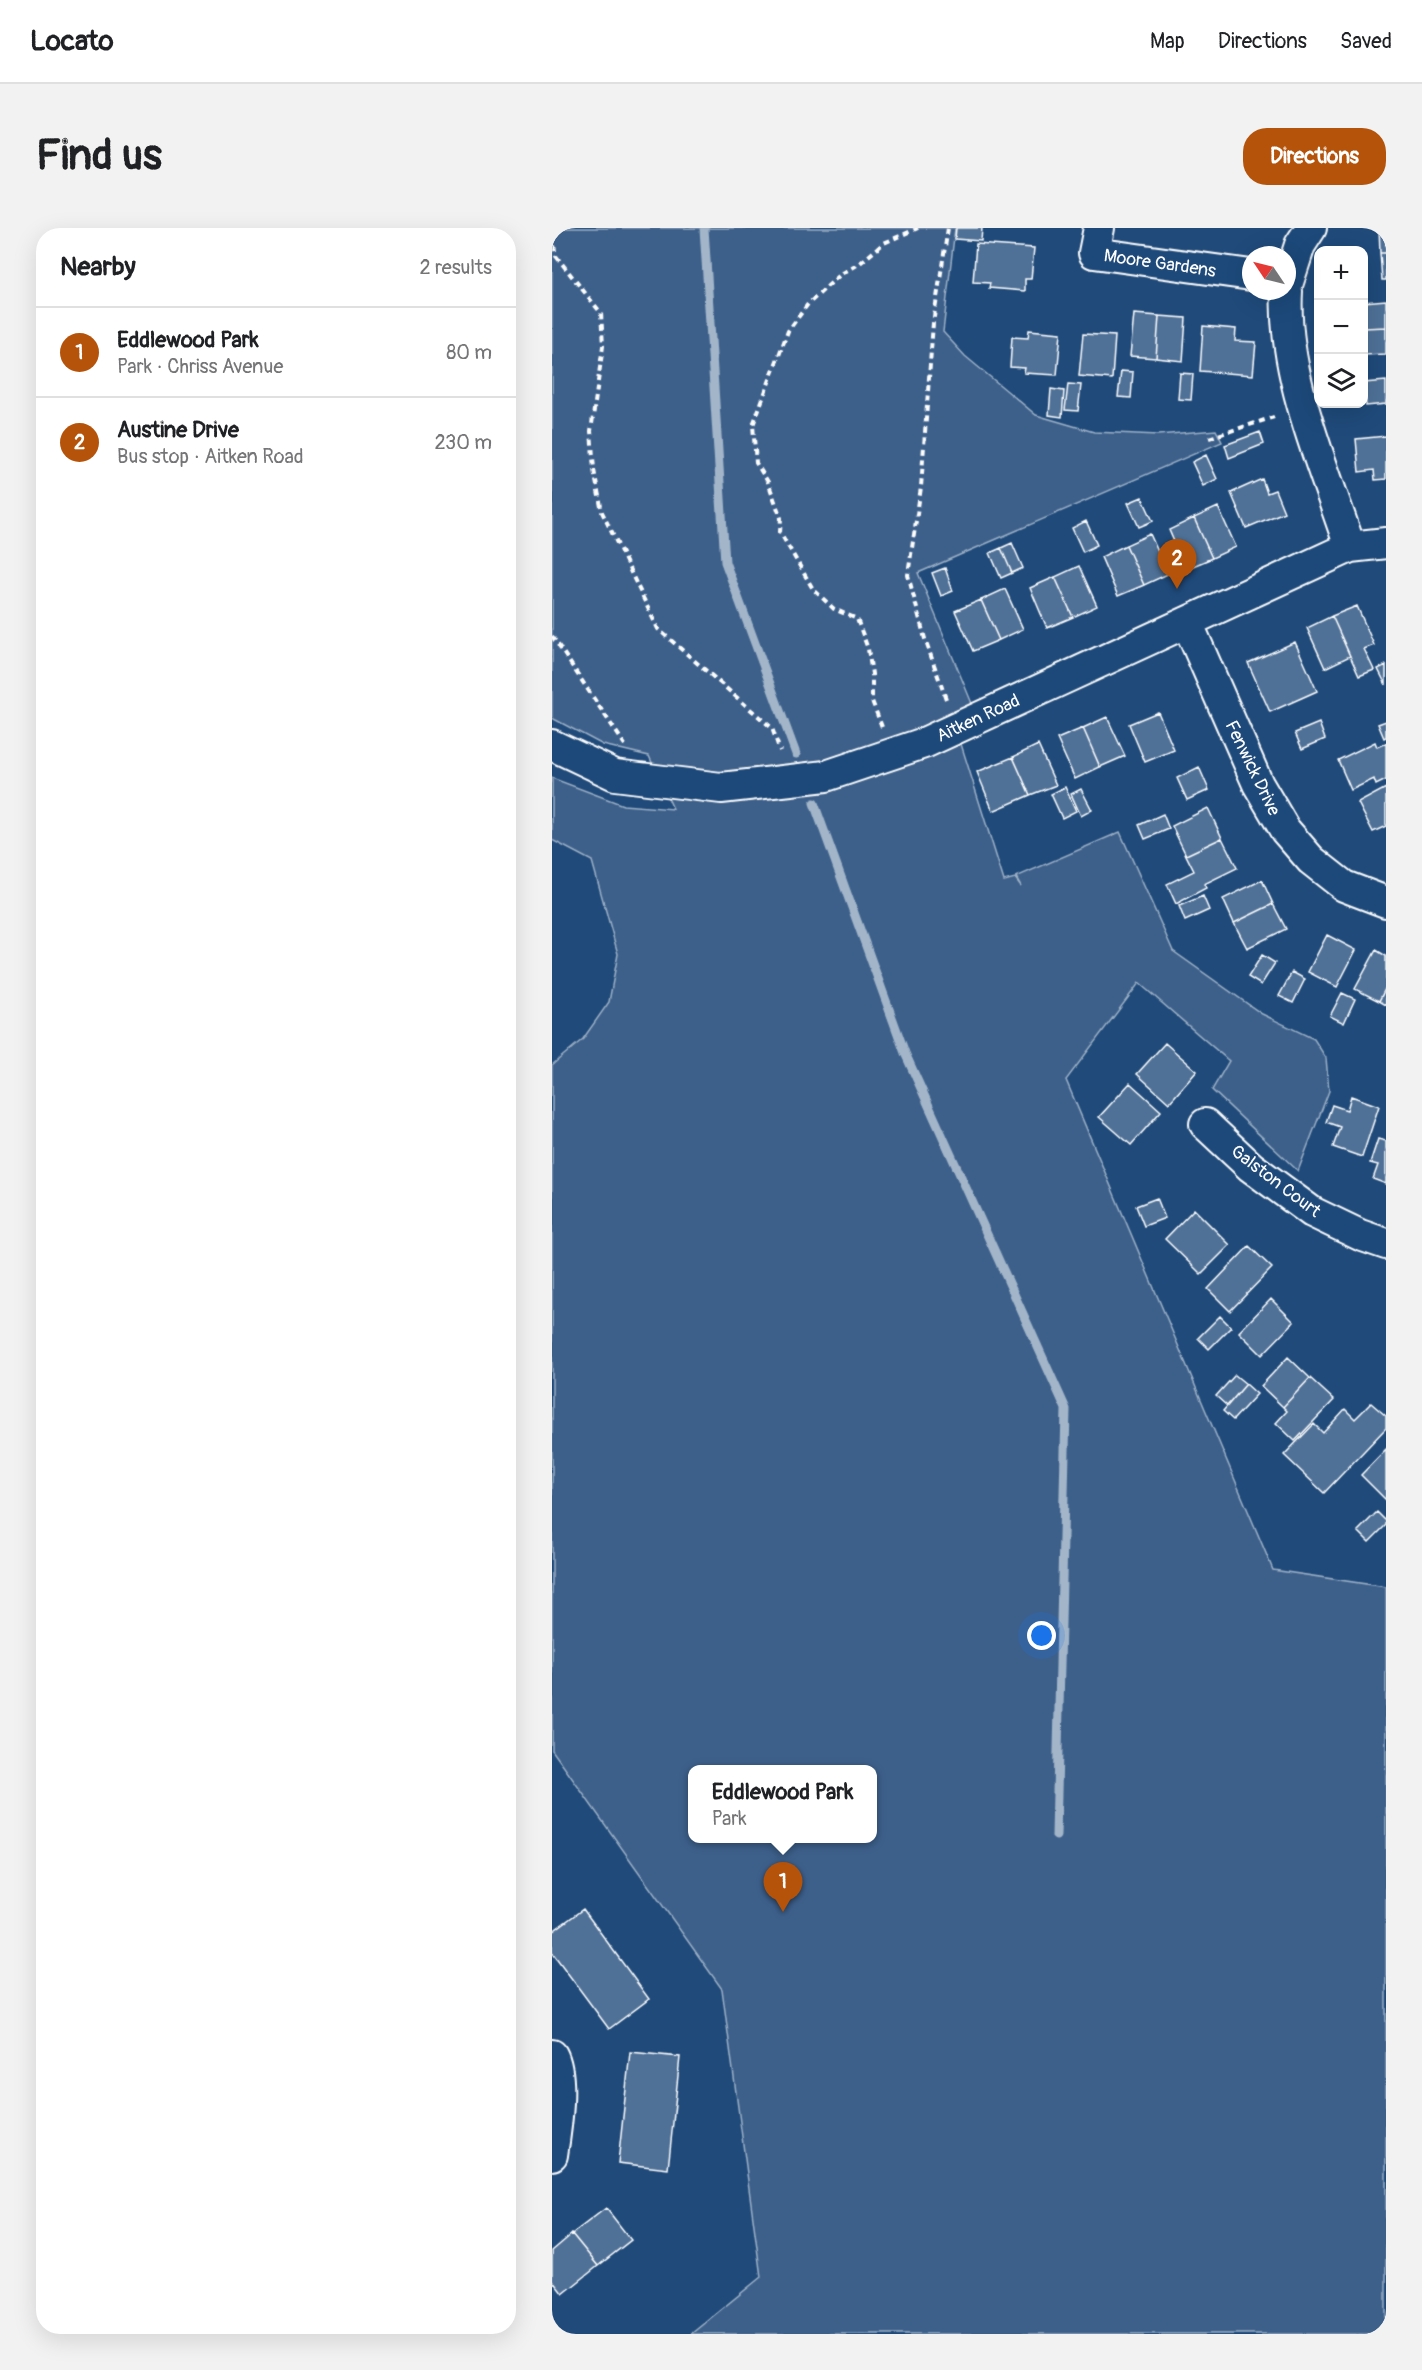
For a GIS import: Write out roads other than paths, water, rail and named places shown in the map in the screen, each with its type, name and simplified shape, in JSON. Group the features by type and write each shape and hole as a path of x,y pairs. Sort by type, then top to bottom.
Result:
{"street":[{"name":"Moore Gardens","path":"1099,228 1094,254 1242,274"},
{"path":"1296,256 1311,228"},
{"path":"1286,300 1285,316 1291,361 1350,547"},
{"name":"Aitken Road","path":"552,745 615,775 721,788 826,776 924,743 1350,547 1386,543"},
{"name":"Fenwick Drive","path":"1187,622 1258,784 1285,830 1311,860 1344,886 1386,902"},
{"name":"Galston Court","path":"1205,1124 1251,1167 1312,1212 1360,1235 1386,1244"},
{"path":"552,2055 557,2065 552,2155"}],"waterway":[{"path":"704,228 725,562 796,754"},
{"path":"814,803 905,1053 1066,1409 1056,1836"}],"place":[{"name":"Austine Drive","path":"1177,589"},
{"name":"Eddlewood Park","path":"783,1912"}]}
